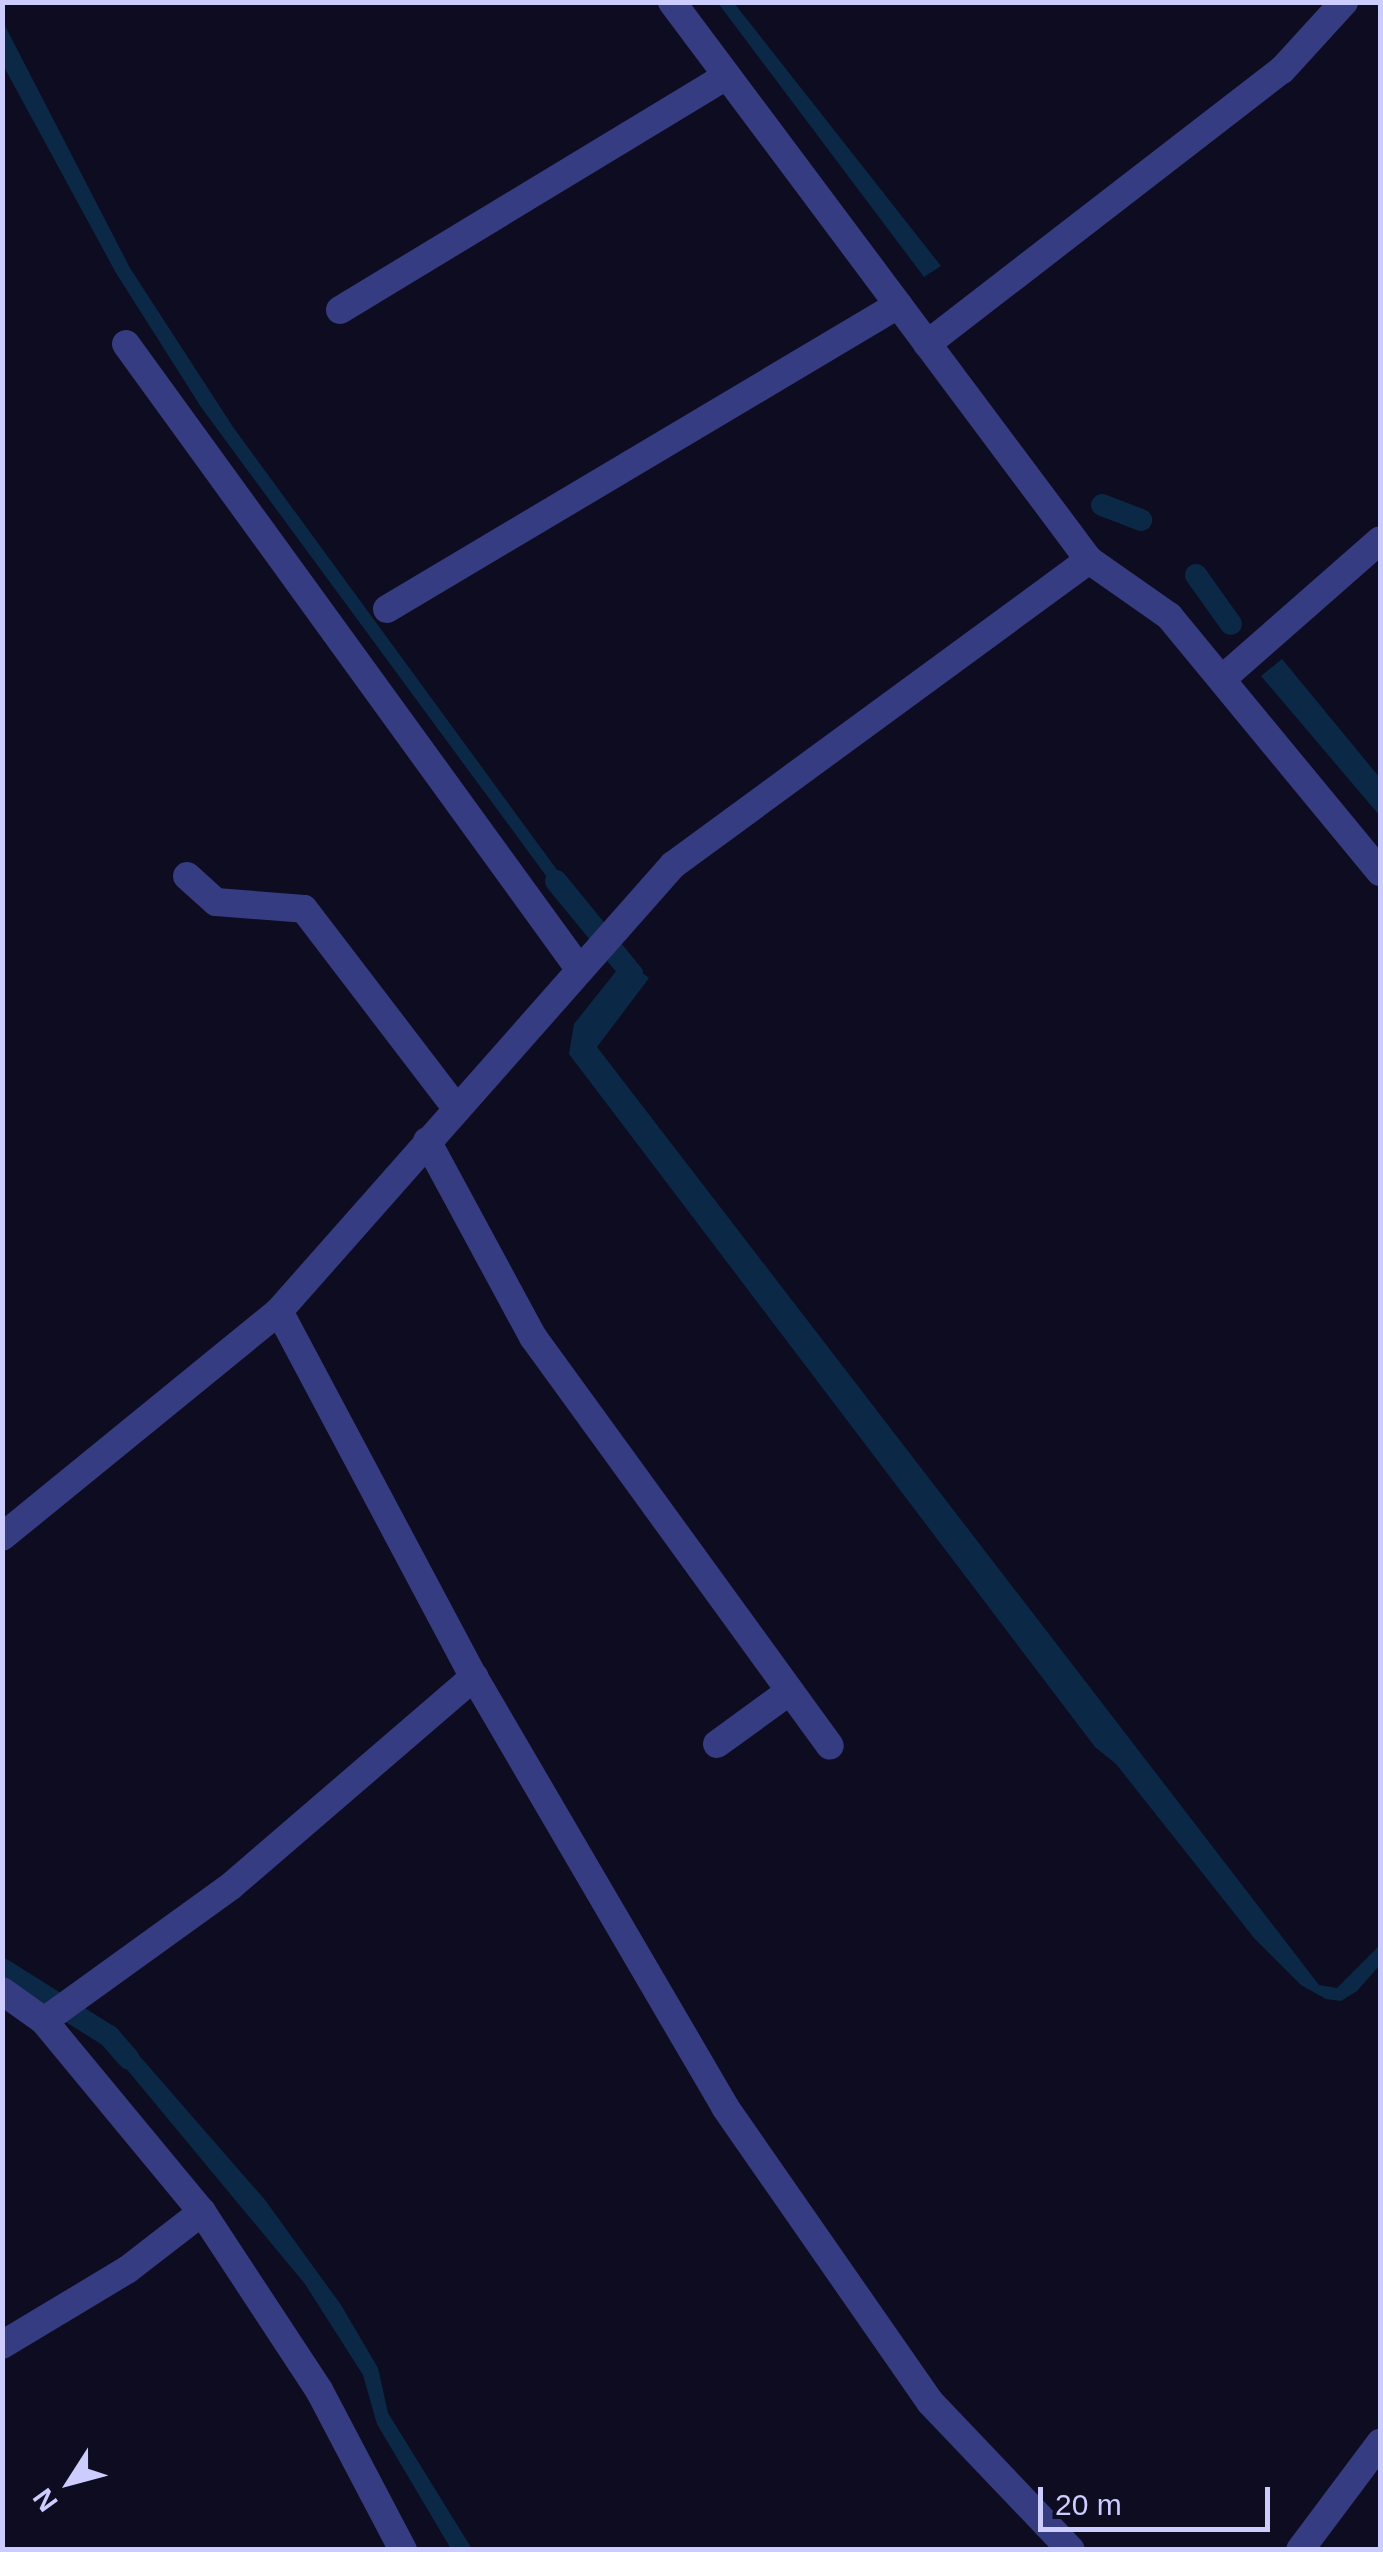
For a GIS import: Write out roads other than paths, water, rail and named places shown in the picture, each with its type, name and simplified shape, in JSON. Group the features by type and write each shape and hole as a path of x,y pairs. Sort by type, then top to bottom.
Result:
{"street":[{"path":"672,2 1090,560 1170,616 1380,872"},
{"path":"928,344 1282,70 1344,2"},
{"path":"340,310 727,76"},
{"path":"387,609 898,305"},
{"path":"126,344 580,970"},
{"path":"1222,679 1380,540"},
{"path":"2,1537 279,1311 674,865 1090,560"},
{"path":"187,876 216,902 304,909 457,1110"},
{"path":"428,1142 533,1337 830,1746"},
{"path":"279,1311 474,1676 725,2107 930,2402 1070,2550"},
{"path":"44,2021 230,1886 474,1676"},
{"path":"717,1744 790,1691"},
{"path":"2,1991 44,2021 202,2212 318,2390 403,2550"},
{"path":"2,2346 126,2270 202,2212"},
{"path":"1300,2550 1380,2444"}],"water":[{"path":"718,3 734,3 941,266 924,277"},
{"path":"3,22 130,268 233,427 579,900 569,907 201,407 116,273 3,65"},
{"path":"1282,659 1380,778 1380,816 1261,676"},
{"path":"625,960 649,978 597,1047 1319,1985 1337,1988 1380,1945 1380,1965 1357,1991 1341,2001 1326,1999 1301,1985 1254,1938 1116,1764 1095,1747 569,1054 574,1024"},
{"path":"117,2030 265,2200 341,2305 378,2368 388,2413 472,2549 451,2549 377,2424 363,2375 305,2284 105,2043"}],"waterway":[{"path":"1102,505 1141,520"},
{"path":"1196,575 1231,624"},
{"path":"556,881 632,974 624,985"},
{"path":"2,1969 109,2036 129,2059"}]}
